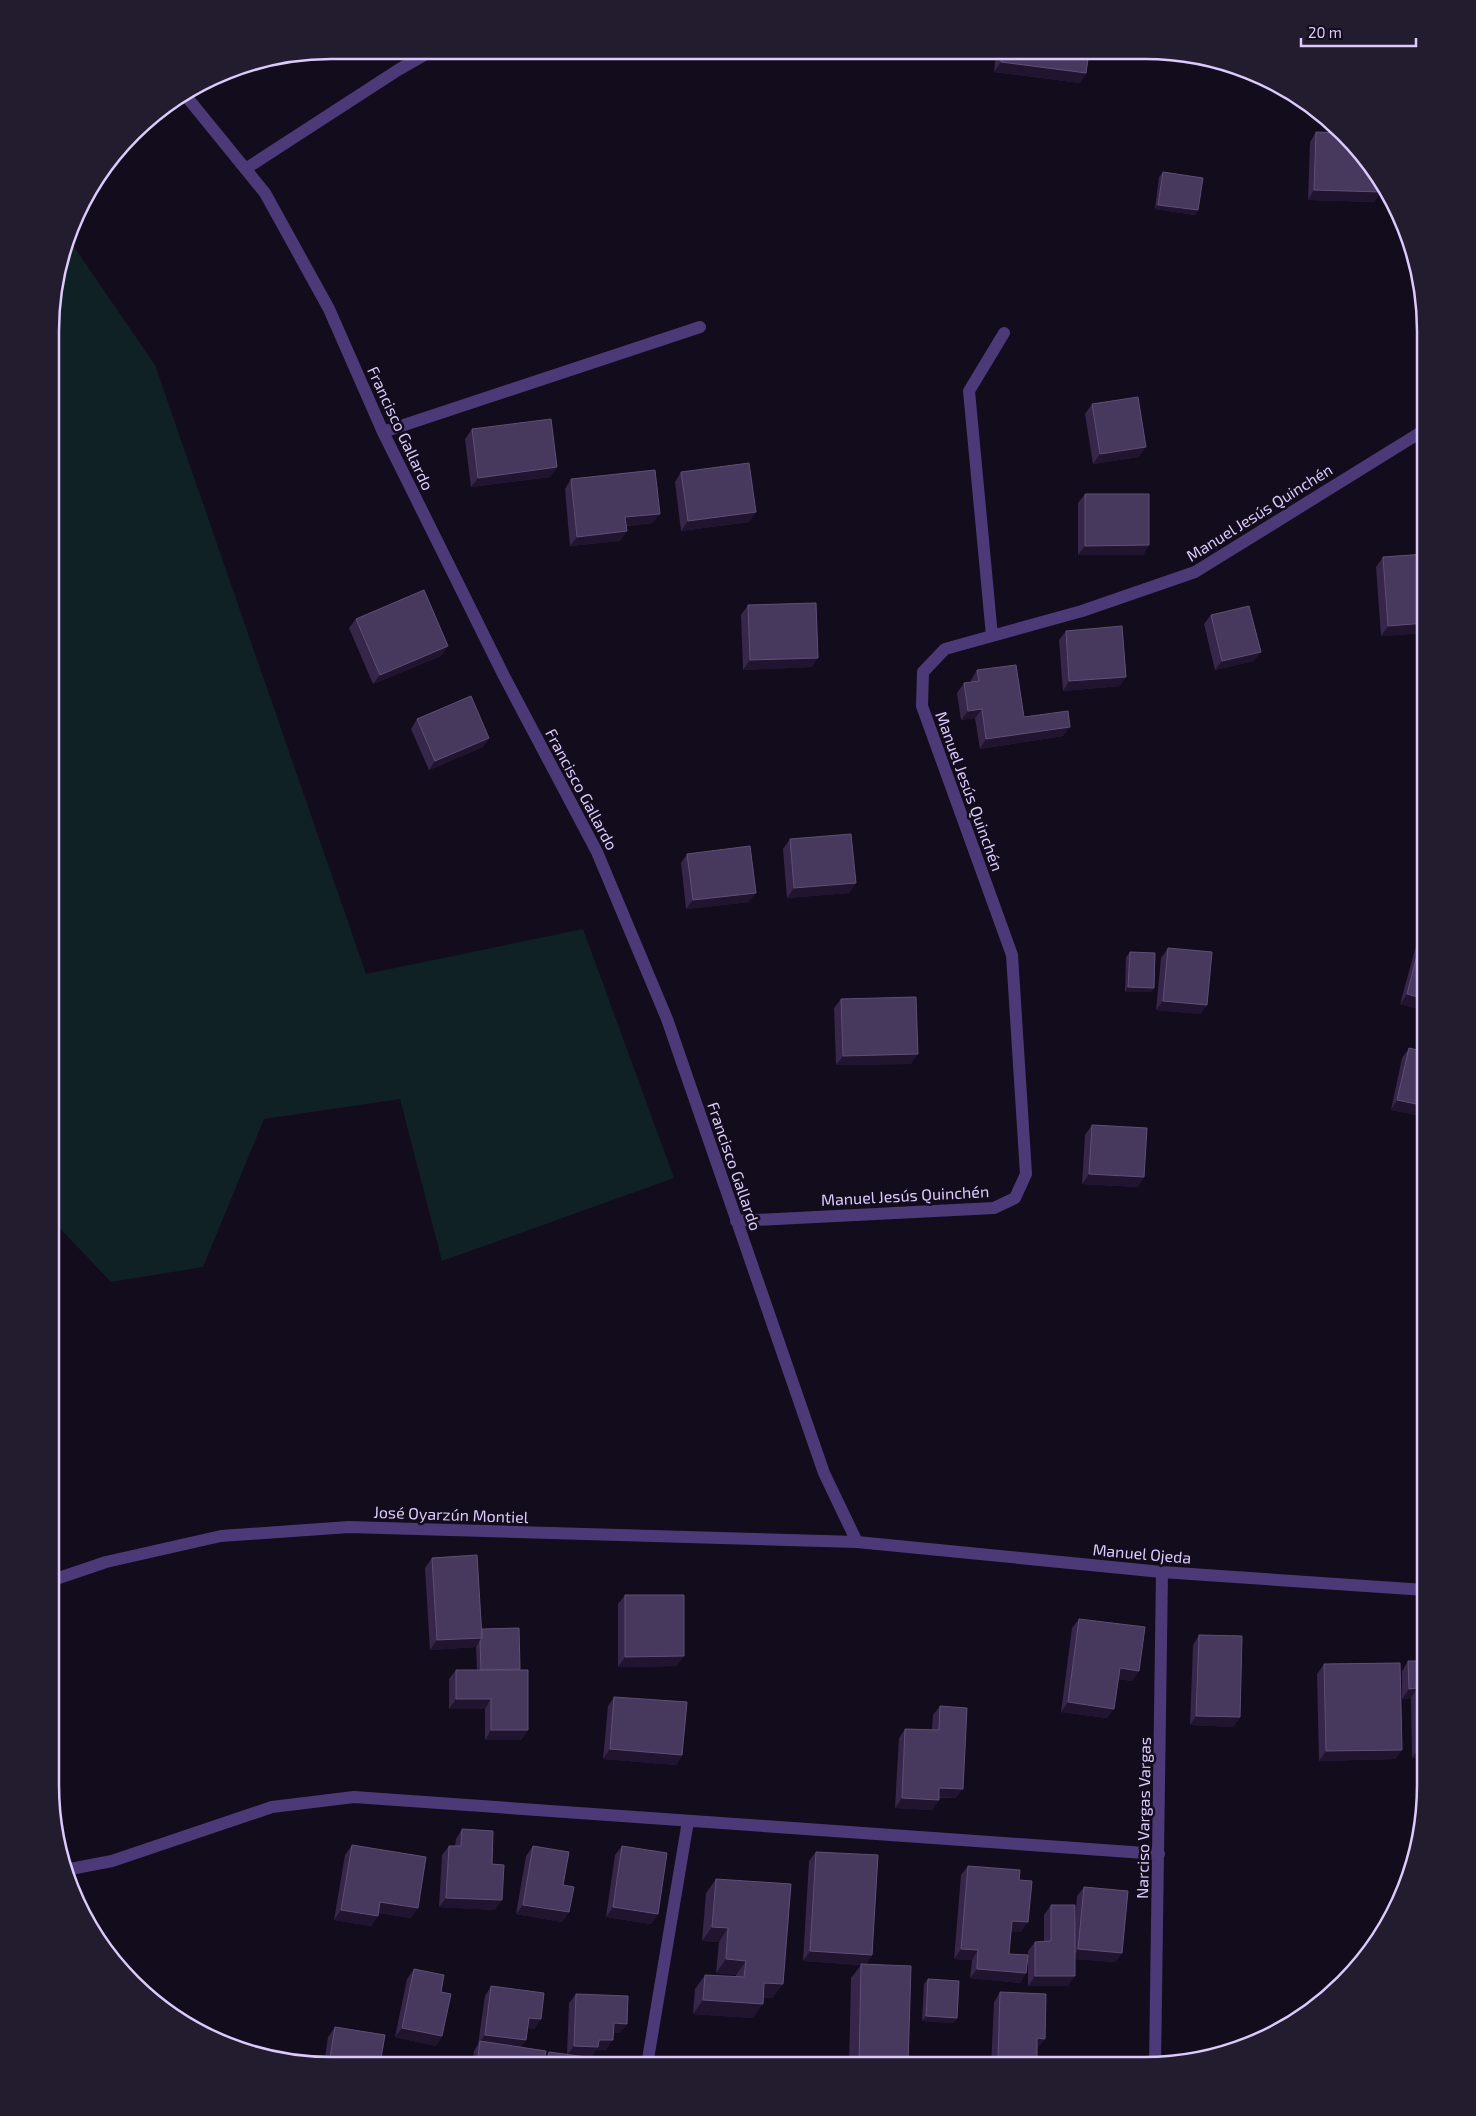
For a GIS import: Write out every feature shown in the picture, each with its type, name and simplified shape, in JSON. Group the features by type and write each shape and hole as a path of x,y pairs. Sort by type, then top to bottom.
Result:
{"street":[{"path":"247,168 417,59"},
{"name":"Francisco Gallardo","path":"189,99 247,168 265,194 329,309 383,432 504,676 597,852 666,1019 824,1473 857,1542"},
{"path":"383,432 700,327"},
{"path":"992,636 969,391 1004,333"},
{"name":"Manuel Jesús Quinchén","path":"736,1221 994,1208 1015,1198 1026,1174 1012,955 922,706 923,672 945,649 1082,611 1195,572 1417,435"},
{"name":"José Oyarzún Montiel","path":"59,1577 106,1562 221,1536 348,1527 857,1542"},
{"name":"Manuel Ojeda","path":"857,1542 1162,1572 1417,1589"},
{"name":"Narciso Vargas Vargas","path":"1155,2057 1162,1572"},
{"path":"72,1869 112,1861 272,1807 354,1797 1159,1854"},
{"path":"648,2057 688,1821"}],"shaded area":[{"path":"73,245 155,365 366,974 583,929 674,1178 442,1261 400,1099 264,1119 203,1267 111,1282 59,1227 59,313 64,277"}],"building":[{"path":"1001,59 1088,59 1086,73 1001,62"},
{"path":"1316,132 1332,133 1338,138 1361,165 1379,192 1314,190"},
{"path":"1163,172 1203,178 1198,210 1158,205"},
{"path":"1138,397 1146,447 1100,454 1092,404"},
{"path":"551,419 557,467 478,478 472,429"},
{"path":"749,463 756,512 688,521 681,472"},
{"path":"655,470 660,514 625,517 627,531 577,537 571,479"},
{"path":"1085,494 1149,494 1149,545 1085,546"},
{"path":"1417,555 1417,624 1388,626 1383,557"},
{"path":"424,590 448,646 380,675 356,619"},
{"path":"816,603 818,658 750,660 748,605"},
{"path":"1249,606 1261,652 1222,661 1211,615"},
{"path":"1122,626 1126,677 1069,681 1066,631"},
{"path":"1016,665 1024,717 1068,711 1070,727 986,739 982,709 968,711 964,683 979,681 977,670"},
{"path":"471,696 489,738 435,761 417,719"},
{"path":"851,834 856,883 794,888 790,839"},
{"path":"750,846 756,893 693,900 687,854"},
{"path":"1168,948 1212,952 1207,1005 1163,1001"},
{"path":"1130,952 1155,953 1154,988 1128,987"},
{"path":"1417,955 1417,997 1407,994"},
{"path":"916,997 918,1054 843,1056 841,999"},
{"path":"1409,1048 1417,1050 1417,1104 1397,1100"},
{"path":"1092,1125 1147,1128 1144,1177 1089,1174"},
{"path":"477,1555 482,1638 437,1640 432,1558"},
{"path":"625,1595 684,1595 684,1656 625,1657"},
{"path":"1079,1619 1145,1627 1139,1671 1120,1668 1114,1709 1068,1702"},
{"path":"519,1628 520,1669 481,1670 480,1641 482,1629"},
{"path":"1199,1635 1242,1636 1240,1717 1196,1716"},
{"path":"1408,1661 1417,1661 1417,1688 1409,1689"},
{"path":"1400,1663 1402,1750 1326,1751 1324,1664"},
{"path":"456,1670 528,1670 528,1730 491,1730 491,1699 456,1699"},
{"path":"614,1697 687,1702 682,1755 610,1749"},
{"path":"940,1706 967,1708 963,1789 939,1788 939,1800 902,1798 905,1729 939,1730"},
{"path":"462,1829 493,1831 492,1864 504,1865 502,1900 446,1898 449,1846 461,1846"},
{"path":"352,1845 426,1857 418,1908 380,1902 378,1916 341,1910"},
{"path":"533,1846 569,1852 563,1885 574,1887 569,1912 523,1905"},
{"path":"622,1846 667,1853 658,1914 613,1907"},
{"path":"816,1852 878,1855 872,1955 810,1951"},
{"path":"968,1866 1020,1870 1019,1880 1032,1881 1028,1922 1012,1921 1009,1954 1028,1955 1026,1973 977,1969 978,1950 961,1949"},
{"path":"716,1879 791,1884 783,1984 764,1983 763,2004 703,2000 705,1975 744,1977 746,1961 726,1959 728,1928 712,1927"},
{"path":"1084,1887 1128,1891 1122,1953 1078,1949"},
{"path":"1051,1905 1075,1905 1075,1976 1035,1976 1035,1942 1051,1941"},
{"path":"861,1964 911,1966 908,2057 859,2057"},
{"path":"414,1969 444,1975 441,1992 451,1994 442,2036 402,2028"},
{"path":"928,1979 959,1981 957,2018 926,2016"},
{"path":"491,1986 544,1993 541,2019 529,2018 526,2040 485,2035"},
{"path":"1000,1992 1046,1994 1045,2039 1037,2038 1037,2057 998,2057"},
{"path":"576,1994 628,1996 627,2024 614,2023 613,2040 599,2040 598,2047 574,2046"},
{"path":"335,2027 385,2035 381,2057 330,2057"},
{"path":"480,2041 546,2051 545,2057 478,2057"},
{"path":"549,2052 586,2057 548,2057"}]}
